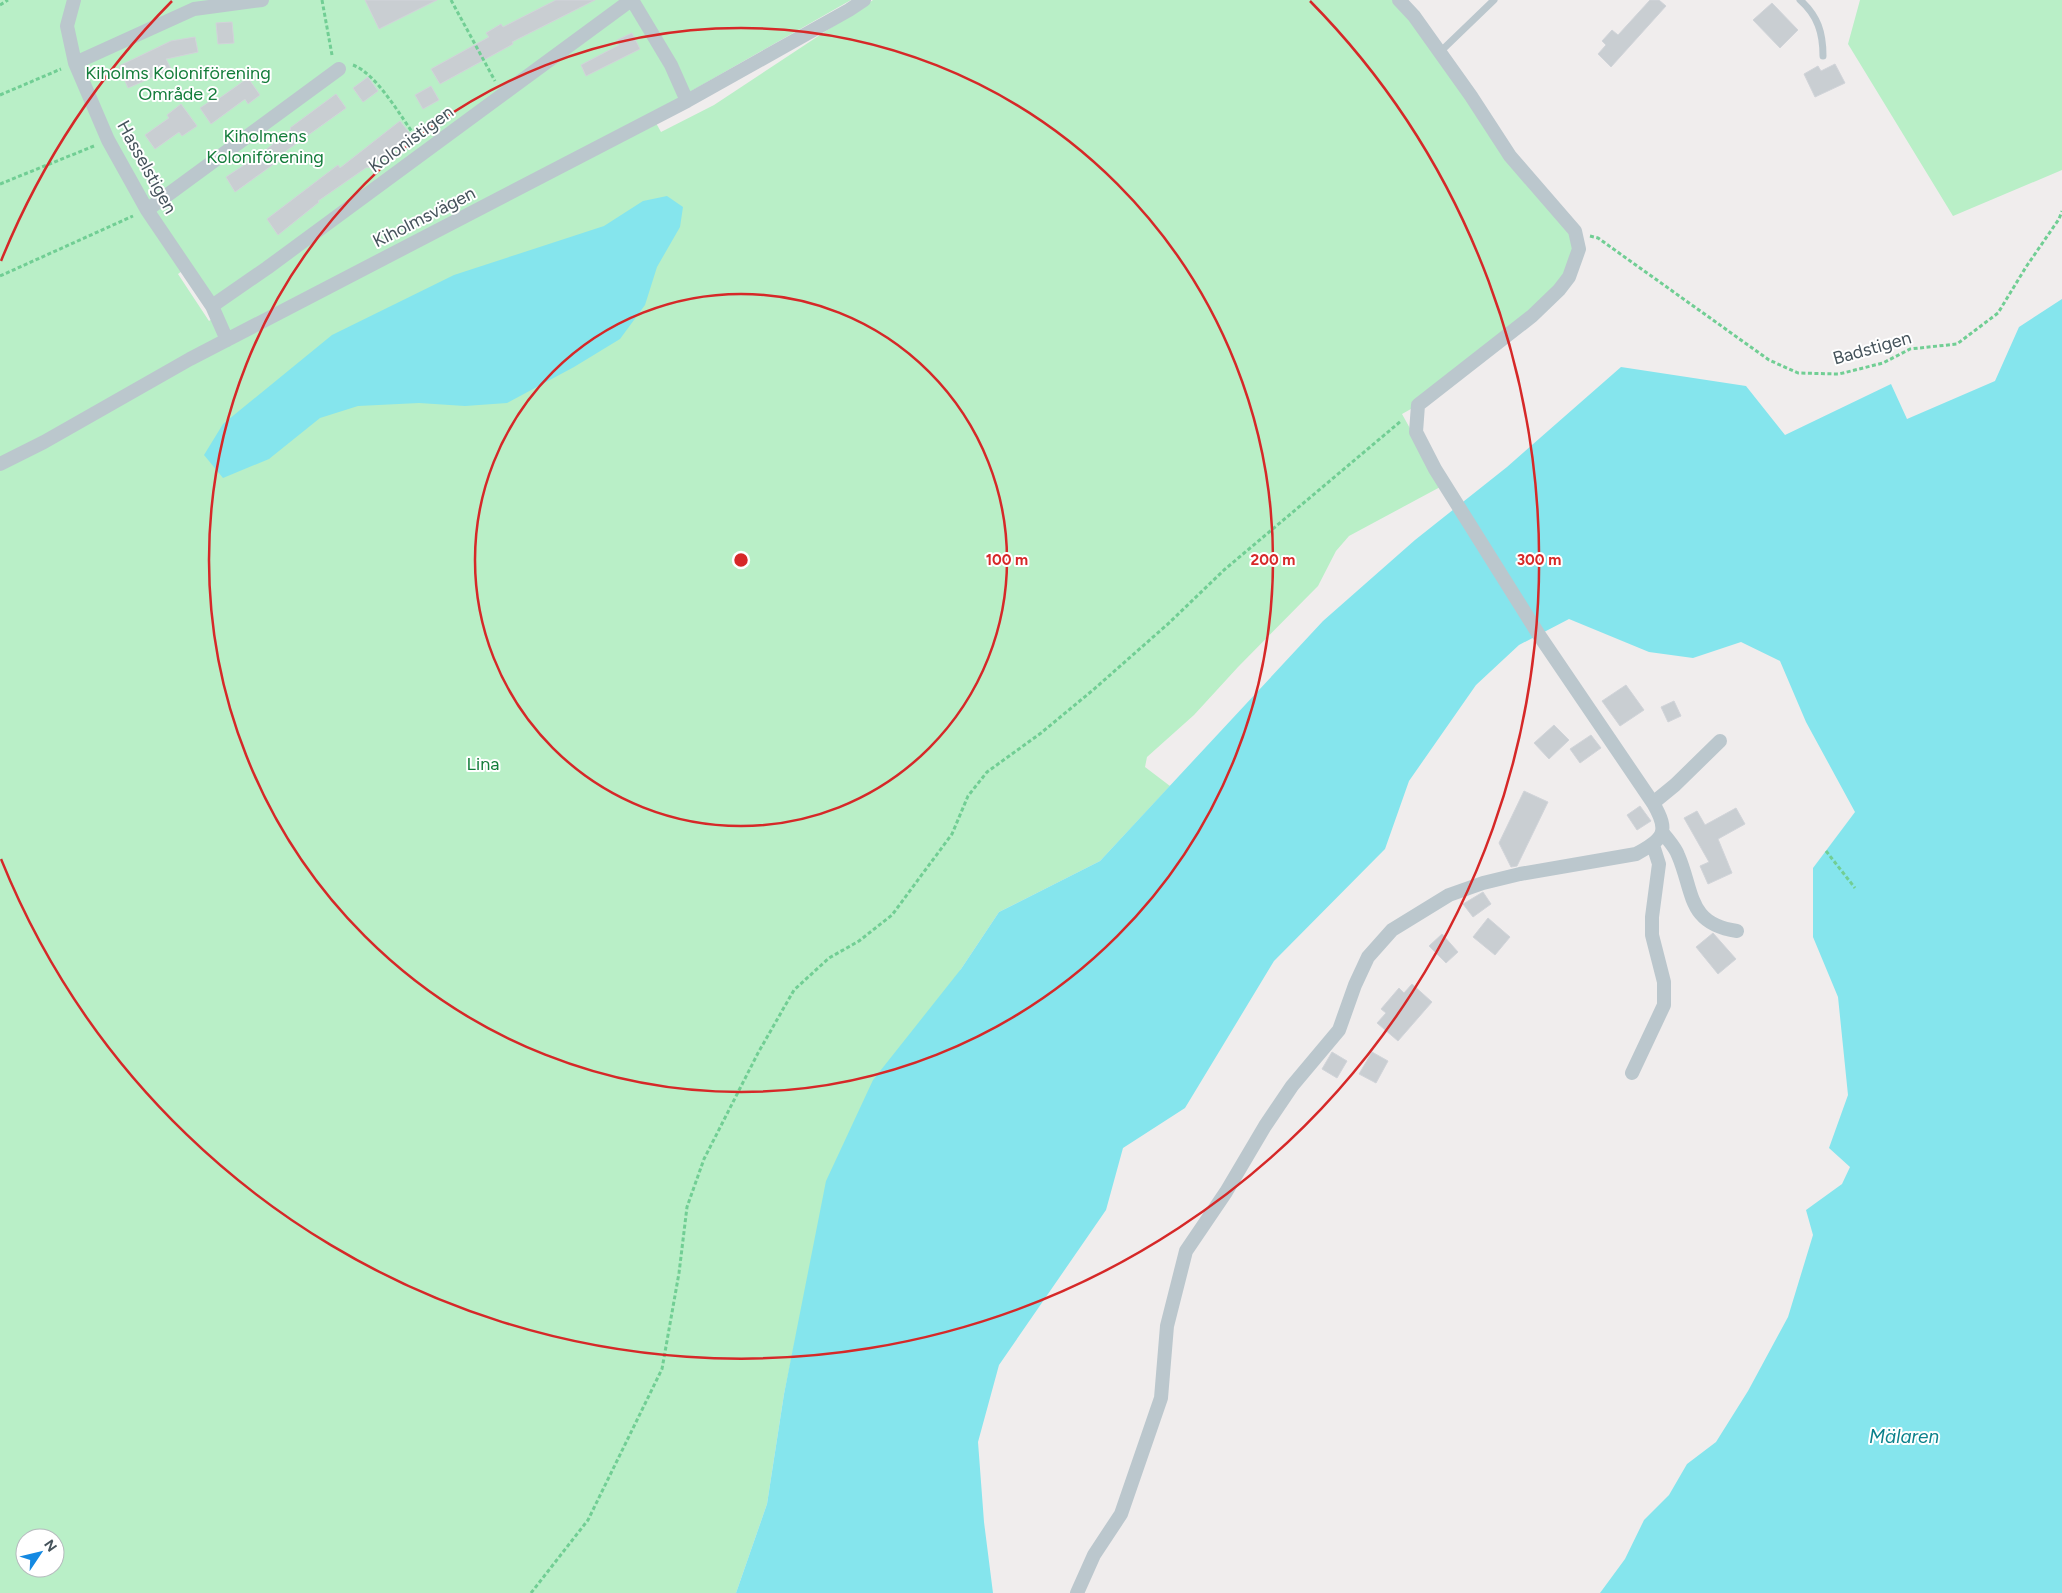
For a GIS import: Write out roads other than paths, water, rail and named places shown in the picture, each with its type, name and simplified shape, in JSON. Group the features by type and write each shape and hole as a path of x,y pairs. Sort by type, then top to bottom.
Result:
{"street":[{"name":"Hasselstigen","path":"74,0 67,26 75,63 108,140 147,210 212,306 227,340"},
{"path":"75,63 194,9 262,0"},
{"path":"631,0 671,65 687,101"},
{"name":"Kolonistigen","path":"212,306 267,268 631,0"},
{"name":"Kiholmsvägen","path":"0,464 227,340 687,101 864,0"},
{"path":"1399,0 1414,16 1440,52 1510,156 1575,231 1579,249 1570,277 1559,290 1532,316 1418,405 1416,432 1435,469 1539,635 1653,803 1663,820 1663,833 1678,854 1692,901 1719,929 1738,931"},
{"path":"147,210 339,69"},
{"path":"1653,803 1675,785 1720,741"},
{"path":"1077,1593 1094,1555 1121,1514 1161,1398 1167,1326 1186,1251 1226,1192 1265,1126 1292,1086 1339,1030 1355,985 1368,957 1392,930 1449,895 1483,883 1520,874 1636,854 1653,845 1663,833"},
{"path":"1632,1073 1664,1005 1664,982 1652,935 1652,917 1659,864 1653,845"}],"lane":[{"path":"1440,52 1494,0"},
{"path":"1800,0 1815,18 1823,38 1822,56"}],"water":[{"path":"667,196 683,207 680,227 657,267 645,305 620,339 574,367 507,403 465,406 419,403 358,406 320,418 269,459 223,478 204,455 223,424 332,335 454,275 604,226 643,201"},
{"name":"Mälaren","path":"2062,299 2062,1593 1600,1593 1625,1559 1644,1520 1669,1495 1687,1464 1716,1442 1748,1391 1788,1317 1813,1235 1806,1210 1842,1184 1850,1167 1829,1148 1848,1095 1838,997 1813,937 1813,868 1855,812 1806,722 1780,661 1741,642 1693,658 1649,652 1569,619 1519,645 1476,685 1409,781 1385,849 1274,961 1185,1108 1123,1148 1106,1210 999,1365 978,1442 984,1522 993,1593 736,1593 767,1504 784,1394 826,1181 873,1080 961,969 999,912 1100,861 1323,621 1415,540 1507,467 1621,367 1746,386 1785,435 1891,384 1907,419 1995,381 2019,327"}],"park label":[{"name":"Kiholms Koloniförening Område 2","path":"178,83"},
{"name":"Kiholmens Koloniförening","path":"265,146"},
{"name":"Lina","path":"483,764"}]}
